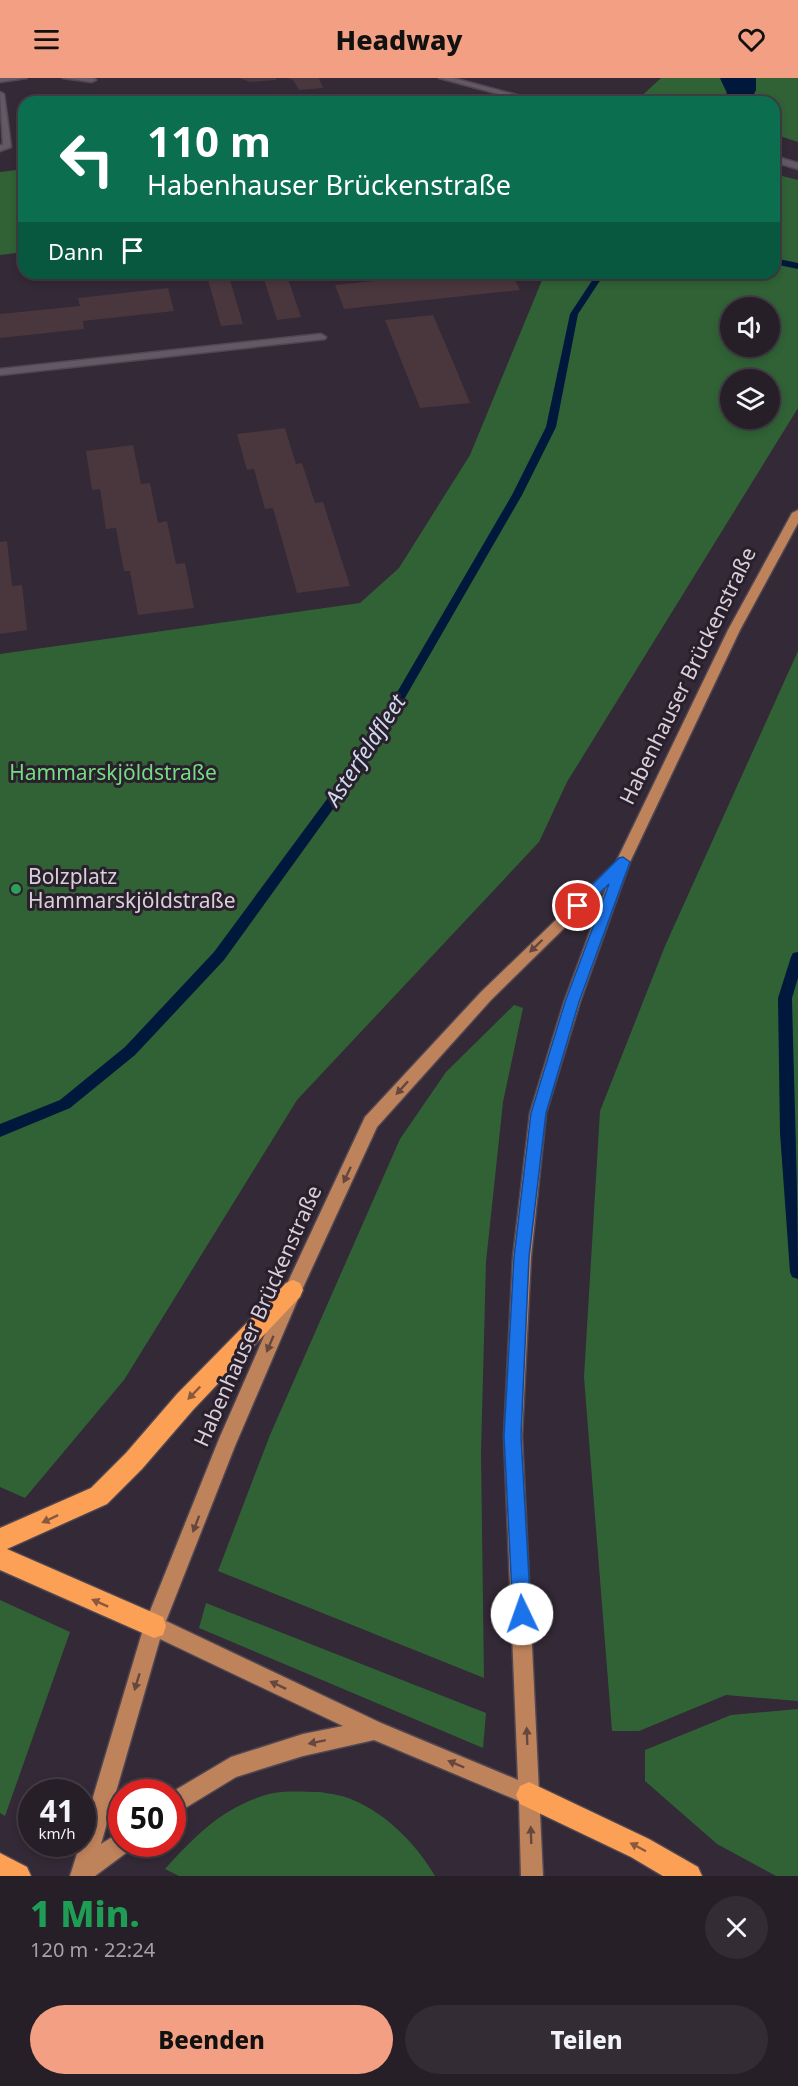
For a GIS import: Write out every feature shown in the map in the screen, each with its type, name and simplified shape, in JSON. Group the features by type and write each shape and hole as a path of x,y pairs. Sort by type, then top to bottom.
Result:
{"highway":[{"path":"0,1540 99,1496 134,1461 185,1402 293,1290"},
{"path":"0,1558 154,1626"},
{"path":"529,1795 640,1848 689,1876"},
{"path":"0,1866 18,1876"}],"main road":[{"name":"Habenhauser Brückenstraße","path":"532,1876 513,1436 522,1257 538,1113 572,1002 623,862 734,630 798,513"},
{"name":"Habenhauser Brückenstraße","path":"82,1874 154,1626 226,1445 293,1290 372,1122 486,996 623,862"},
{"path":"154,1626 374,1730 529,1795"},
{"path":"186,1796 231,1768 303,1745 374,1730"},
{"path":"82,1874 108,1853"}],"street":[{"path":"0,80 23,78"},
{"path":"67,78 92,80"},
{"path":"443,78 515,96"},
{"path":"0,95 7,147 0,148"},
{"path":"780,158 798,160"},
{"path":"780,159 798,166"},
{"path":"0,372 321,337"}],"green space":[{"path":"661,78 720,78 727,93 725,96 642,96"},
{"path":"756,78 798,78 798,142 780,136 780,96 752,96 756,90"},
{"path":"18,170 18,253 0,255 0,172"},
{"name":"Hammarskjöldstraße","path":"780,176 798,180 798,408 567,782 539,842 297,1100 124,1380 25,1498 0,1487 0,654 360,603 399,568 470,455 543,279 780,279"},
{"path":"798,651 798,1701 726,1695 639,1731 612,1731 584,1377 600,1111 665,946"},
{"path":"514,1005 523,1008 503,1102 486,1262 481,1453 484,1678 218,1571 270,1435 400,1139 446,1072"},
{"path":"0,1600 70,1632 5,1816 0,1813"},
{"path":"206,1603 486,1713 483,1748 199,1628"},
{"path":"798,1709 798,1876 776,1876 717,1844 645,1781 645,1750 731,1715"},
{"path":"320,1792 337,1795 366,1806 389,1822 410,1842 435,1876 179,1876 165,1869 176,1857 186,1857 186,1847 224,1814 269,1794"}],"water":[{"path":"720,78 756,78 756,90 753,96 725,96 727,93"}],"building":[{"path":"239,78 276,78 276,80 250,82"},
{"path":"287,78 319,78 323,88 299,90 293,80"},
{"path":"208,279 230,279 243,324 221,326"},
{"path":"264,279 288,279 301,317 277,320"},
{"path":"393,279 514,279 520,290 344,309 335,285"},
{"path":"168,288 174,311 83,321 84,329 0,338 0,314 80,306 78,298"},
{"path":"433,315 470,403 420,408 385,320"},
{"path":"285,428 296,464 302,463 315,503 323,502 350,586 297,593 273,508 265,509 254,469 247,470 237,434"},
{"path":"133,445 141,484 150,483 158,523 167,521 176,564 185,563 194,608 138,615 130,571 124,571 116,528 106,529 100,489 92,490 86,451"},
{"path":"7,541 12,586 22,585 27,630 0,634 0,542"}],"waterway":[{"path":"780,262 798,266"},
{"name":"Asterfeldfleet","path":"0,1131 65,1104 130,1051 219,956 368,752 517,495 551,427 574,314 597,279"},
{"path":"798,957 785,998 787,1133 798,1272"}],"place":[{"name":"Bolzplatz Hammarskjöldstraße","path":"16,889"}],"route":[{"path":"522,1614 513,1436 522,1257 538,1113 572,1002 623,862 578,906"}]}
